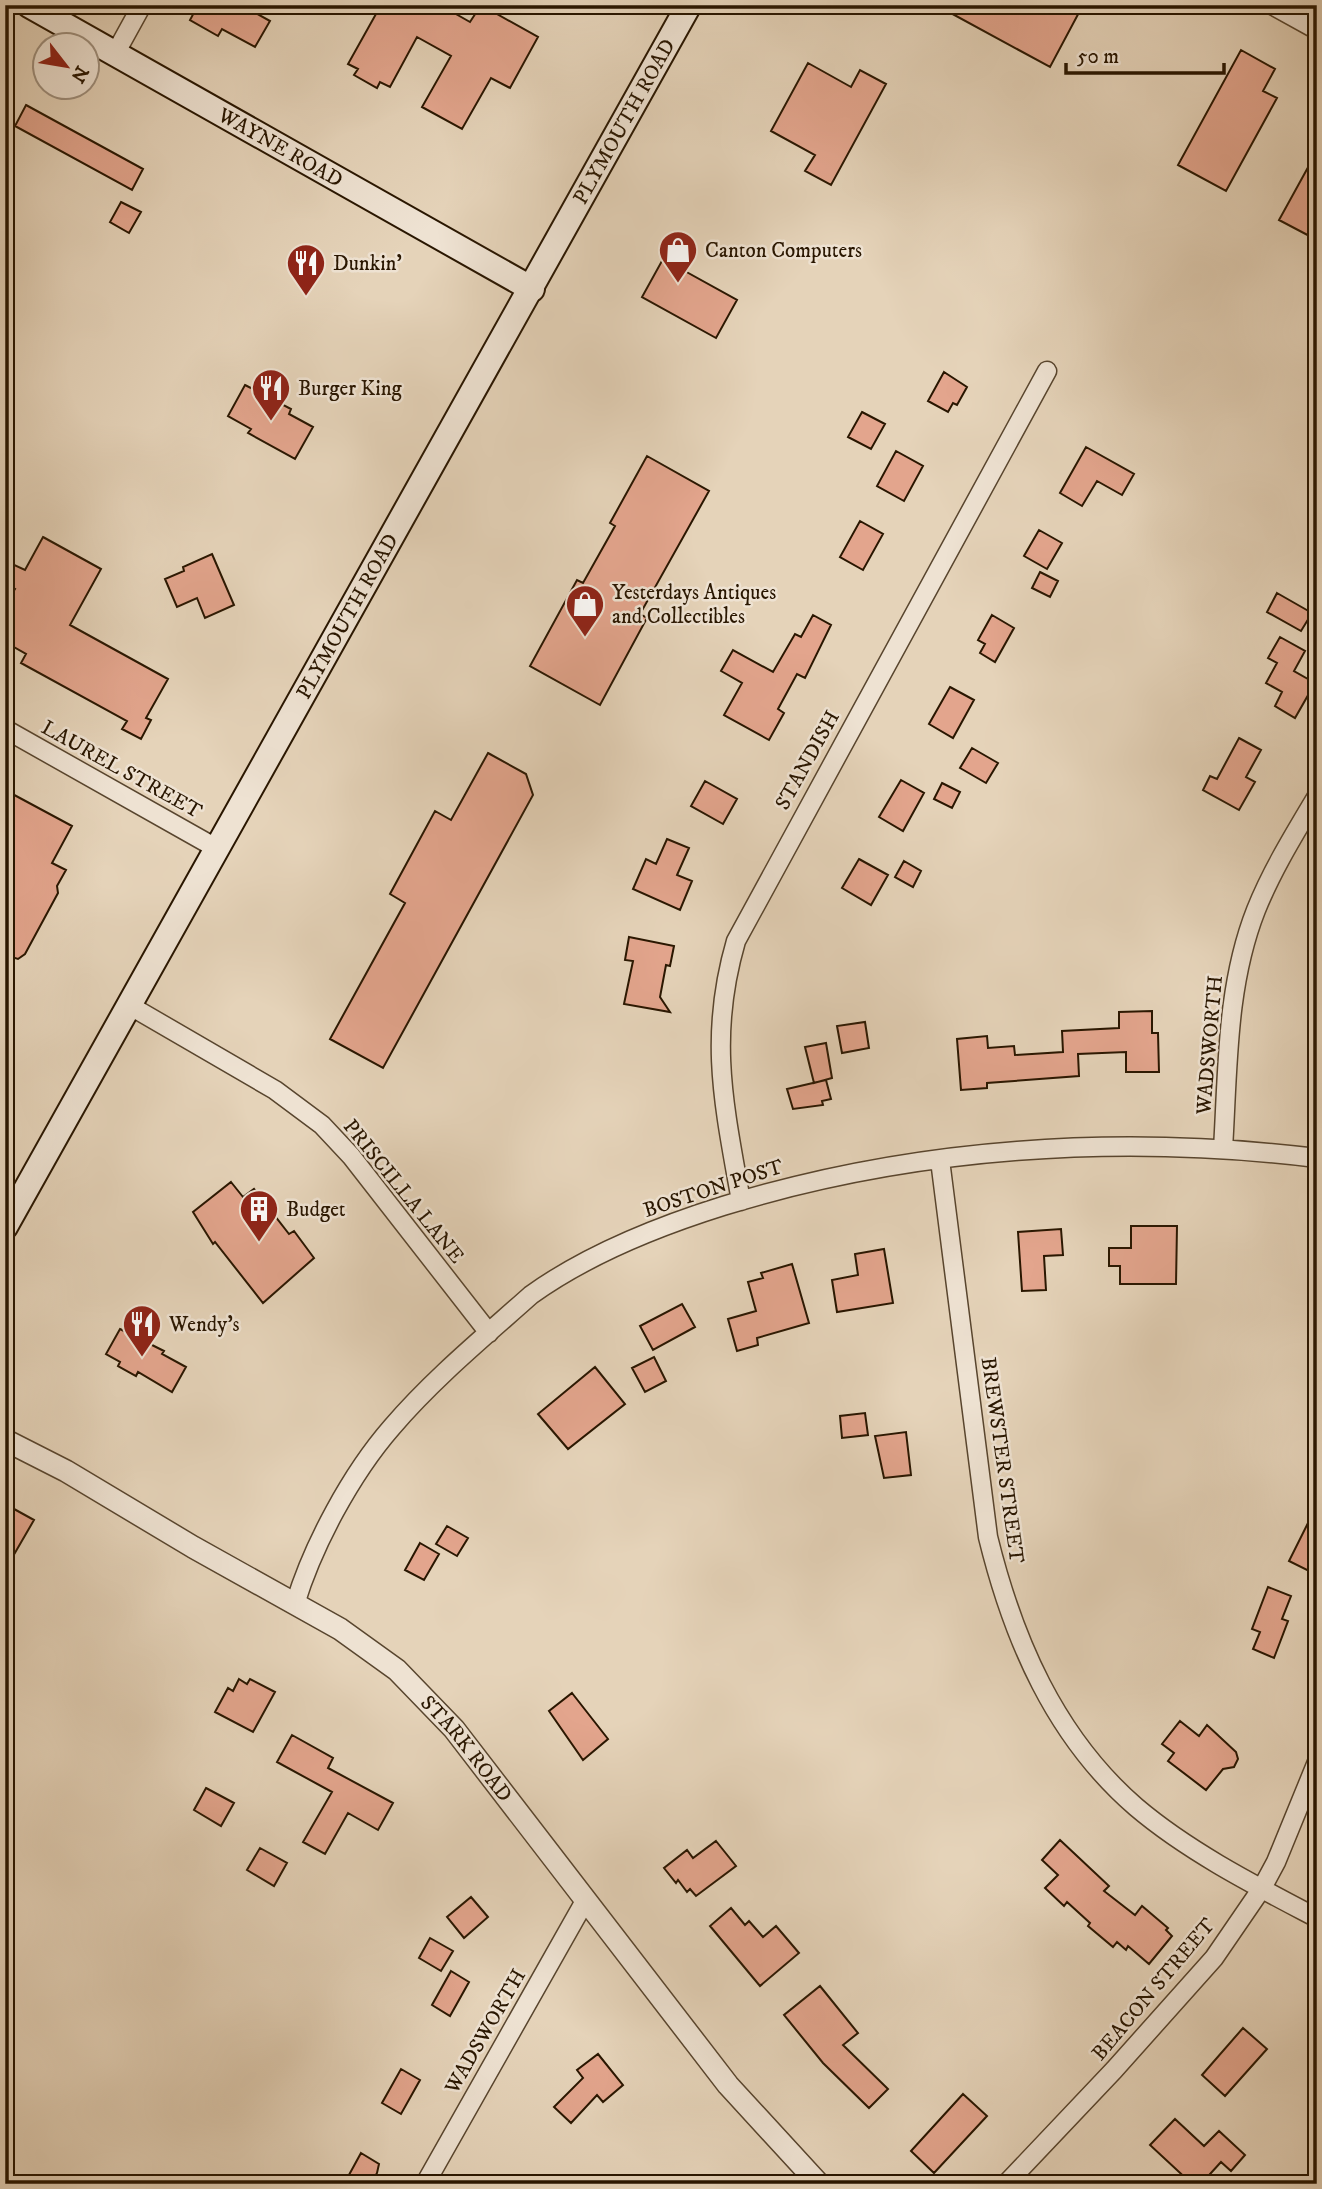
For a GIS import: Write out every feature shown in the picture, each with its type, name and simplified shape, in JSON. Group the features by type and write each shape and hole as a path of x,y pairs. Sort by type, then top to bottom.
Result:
{"main road":[{"name":"WAYNE ROAD","path":"29,5 532,289"},
{"name":"PLYMOUTH ROAD","path":"5,1227 127,1004 532,289 689,5"}],"street":[{"path":"115,54 142,5"},
{"path":"1272,5 1317,30"},
{"name":"STANDISH","path":"741,1201 722,1092 718,1047 722,993 736,941 1048,371"},
{"name":"LAUREL STREET","path":"5,729 216,848"},
{"name":"WADSWORTH","path":"1223,1149 1230,1026 1244,947 1256,910 1277,864 1317,796"},
{"name":"PRISCILLA LANE","path":"127,1004 275,1090 322,1125 351,1156 489,1333"},
{"name":"BOSTON POST","path":"295,1604 307,1565 372,1453 409,1408 531,1295 623,1242 741,1201 849,1173 1019,1150 1119,1146 1223,1149 1317,1158"},
{"name":"BREWSTER STREET","path":"940,1160 988,1537 1001,1592 1021,1644 1066,1727 1116,1788 1168,1832 1317,1918"},
{"name":"STARK ROAD","path":"5,1440 97,1489 193,1548 366,1646 427,1698 728,2085 819,2184"},
{"name":"BEACON STREET","path":"1006,2184 1114,2070 1214,1958 1262,1888 1276,1862 1317,1762"},
{"name":"WADSWORTH","path":"425,2184 586,1901"}],"building":[{"path":"198,5 253,5 250,10 270,21 255,47 222,29 218,36 190,20"},
{"path":"381,5 440,5 470,22 481,5 538,37 510,88 491,78 462,129 422,107 451,56 417,37 390,87 380,82 377,88 354,75 358,69 348,64"},
{"path":"936,5 1083,5 1050,67"},
{"path":"1241,50 1275,69 1263,91 1277,98 1226,191 1178,165"},
{"path":"808,63 851,87 860,70 886,84 831,185 805,171 815,155 771,131"},
{"path":"26,105 143,169 132,190 15,126"},
{"path":"1317,151 1317,240 1279,220"},
{"path":"121,202 141,212 129,233 110,222"},
{"name":"Canton Computers","path":"663,259 737,300 716,338 642,297"},
{"path":"944,372 967,387 957,405 953,403 948,412 928,401"},
{"name":"Burger King","path":"245,385 291,409 289,414 313,427 295,459 248,433 251,429 228,416"},
{"path":"862,412 885,424 871,449 848,437"},
{"path":"1086,447 1134,474 1122,495 1097,481 1082,506 1060,493"},
{"path":"896,451 923,466 904,501 877,486"},
{"path":"647,456 709,491 640,614 647,618 600,705 530,666 577,580 583,583 615,526 610,523"},
{"path":"860,521 883,534 863,570 840,557"},
{"path":"1039,530 1062,543 1047,569 1024,556"},
{"path":"43,537 101,569 70,625 168,679 146,718 151,720 141,739 122,729 127,721 21,663 26,654 5,642 5,606 15,589 5,584 5,571 10,563 25,570"},
{"path":"212,554 234,605 205,618 197,598 177,607 165,579 184,571 183,567"},
{"path":"1040,572 1058,581 1050,597 1032,588"},
{"path":"1277,593 1312,613 1301,631 1267,612"},
{"path":"813,615 831,625 805,678 797,674 778,709 784,713 769,740 724,715 742,683 721,671 733,650 773,672 795,634 801,637"},
{"path":"992,615 1014,628 995,662 980,653 985,644 978,640"},
{"path":"1280,637 1305,651 1294,671 1315,683 1295,718 1275,706 1282,692 1266,683 1277,663 1268,658"},
{"path":"950,687 974,700 953,738 929,724"},
{"path":"1239,738 1261,750 1246,777 1255,782 1239,810 1203,790 1210,776 1217,779"},
{"path":"972,748 998,763 986,783 960,768"},
{"path":"488,753 526,774 533,795 383,1068 330,1039 405,903 390,894 435,811 451,820"},
{"path":"901,780 924,793 903,831 879,817"},
{"path":"705,781 737,799 723,824 691,806"},
{"path":"942,783 960,792 952,808 934,799"},
{"path":"5,790 72,826 52,863 66,870 57,886 58,893 25,954 18,959 5,955"},
{"path":"667,839 689,848 677,875 692,881 680,910 633,889 646,859 656,864"},
{"path":"859,859 888,875 871,905 842,888"},
{"path":"904,861 921,871 913,887 895,877"},
{"path":"629,937 674,946 670,966 666,965 660,997 670,1012 624,1004 633,961 625,960"},
{"path":"1152,1011 1152,1033 1158,1033 1159,1072 1126,1072 1126,1052 1078,1054 1079,1076 987,1083 987,1088 961,1090 957,1039 987,1036 988,1048 1014,1046 1015,1055 1063,1052 1062,1031 1119,1028 1119,1012"},
{"path":"865,1022 869,1048 842,1053 837,1026"},
{"path":"826,1043 832,1078 814,1083 805,1047"},
{"path":"826,1080 831,1099 822,1101 823,1105 793,1109 787,1089"},
{"name":"Budget","path":"231,1182 243,1197 254,1189 289,1234 294,1231 314,1258 263,1303 215,1242 213,1244 193,1212"},
{"path":"1131,1226 1177,1226 1176,1284 1120,1284 1120,1266 1109,1266 1109,1248 1131,1248"},
{"path":"1061,1229 1063,1255 1044,1256 1046,1290 1022,1291 1018,1232"},
{"path":"884,1249 893,1303 837,1312 832,1280 858,1275 855,1254"},
{"path":"792,1264 809,1323 757,1338 758,1345 737,1351 728,1319 756,1311 748,1282 763,1278 761,1273"},
{"path":"682,1304 695,1327 653,1350 640,1326"},
{"name":"Wendy's","path":"120,1329 164,1351 162,1354 186,1367 172,1392 138,1372 136,1376 118,1366 120,1362 106,1354"},
{"path":"654,1357 666,1381 645,1392 632,1368"},
{"path":"595,1367 625,1404 568,1449 538,1414"},
{"path":"865,1413 868,1435 842,1438 840,1416"},
{"path":"906,1432 911,1475 884,1478 875,1436"},
{"path":"5,1504 34,1520 5,1570"},
{"path":"1317,1505 1317,1575 1289,1561"},
{"path":"447,1526 468,1538 457,1556 436,1544"},
{"path":"420,1543 439,1554 424,1580 405,1570"},
{"path":"1268,1587 1291,1596 1282,1619 1288,1621 1274,1658 1253,1649 1260,1632 1252,1629"},
{"path":"239,1679 247,1684 250,1679 275,1692 253,1732 215,1712 228,1688 233,1691"},
{"path":"572,1693 608,1739 583,1760 549,1711"},
{"path":"1180,1721 1199,1736 1207,1725 1236,1752 1238,1759 1234,1767 1223,1769 1206,1790 1168,1761 1174,1753 1162,1744"},
{"path":"292,1735 333,1758 328,1768 393,1803 378,1830 348,1813 325,1854 303,1842 332,1792 277,1762"},
{"path":"206,1788 234,1803 221,1826 194,1810"},
{"path":"1060,1840 1109,1886 1104,1891 1135,1915 1142,1906 1168,1928 1166,1930 1172,1936 1149,1964 1128,1946 1126,1950 1117,1942 1113,1947 1088,1926 1090,1923 1067,1902 1064,1906 1045,1888 1058,1875 1042,1860"},
{"path":"716,1841 736,1866 696,1896 690,1889 687,1892 664,1868 687,1850 693,1858"},
{"path":"260,1848 287,1863 274,1886 247,1870"},
{"path":"471,1897 488,1917 464,1938 447,1917"},
{"path":"731,1908 745,1925 749,1921 763,1937 776,1926 799,1953 760,1986 710,1926"},
{"path":"430,1938 453,1951 441,1971 419,1958"},
{"path":"451,1971 469,1982 450,2016 432,2005"},
{"path":"820,1986 858,2033 843,2045 888,2089 869,2108 823,2063 784,2015"},
{"path":"1243,2028 1267,2049 1225,2096 1202,2075"},
{"path":"598,2054 623,2085 603,2102 597,2095 571,2123 554,2107 583,2078 577,2070"},
{"path":"401,2069 420,2080 401,2114 382,2103"},
{"path":"963,2094 987,2116 934,2173 911,2151"},
{"path":"1175,2119 1204,2146 1219,2131 1245,2155 1231,2171 1221,2162 1201,2184 1192,2184 1150,2145"},
{"path":"361,2153 379,2164 371,2184 344,2184"}],"place":[{"name":"Canton Computers","path":"678,284"},
{"name":"Dunkin'","path":"306,297"},
{"name":"Burger King","path":"271,422"},
{"name":"Yesterdays Antiques and Collectibles","path":"585,638"},
{"name":"Budget","path":"259,1243"},
{"name":"Wendy's","path":"142,1358"}]}
